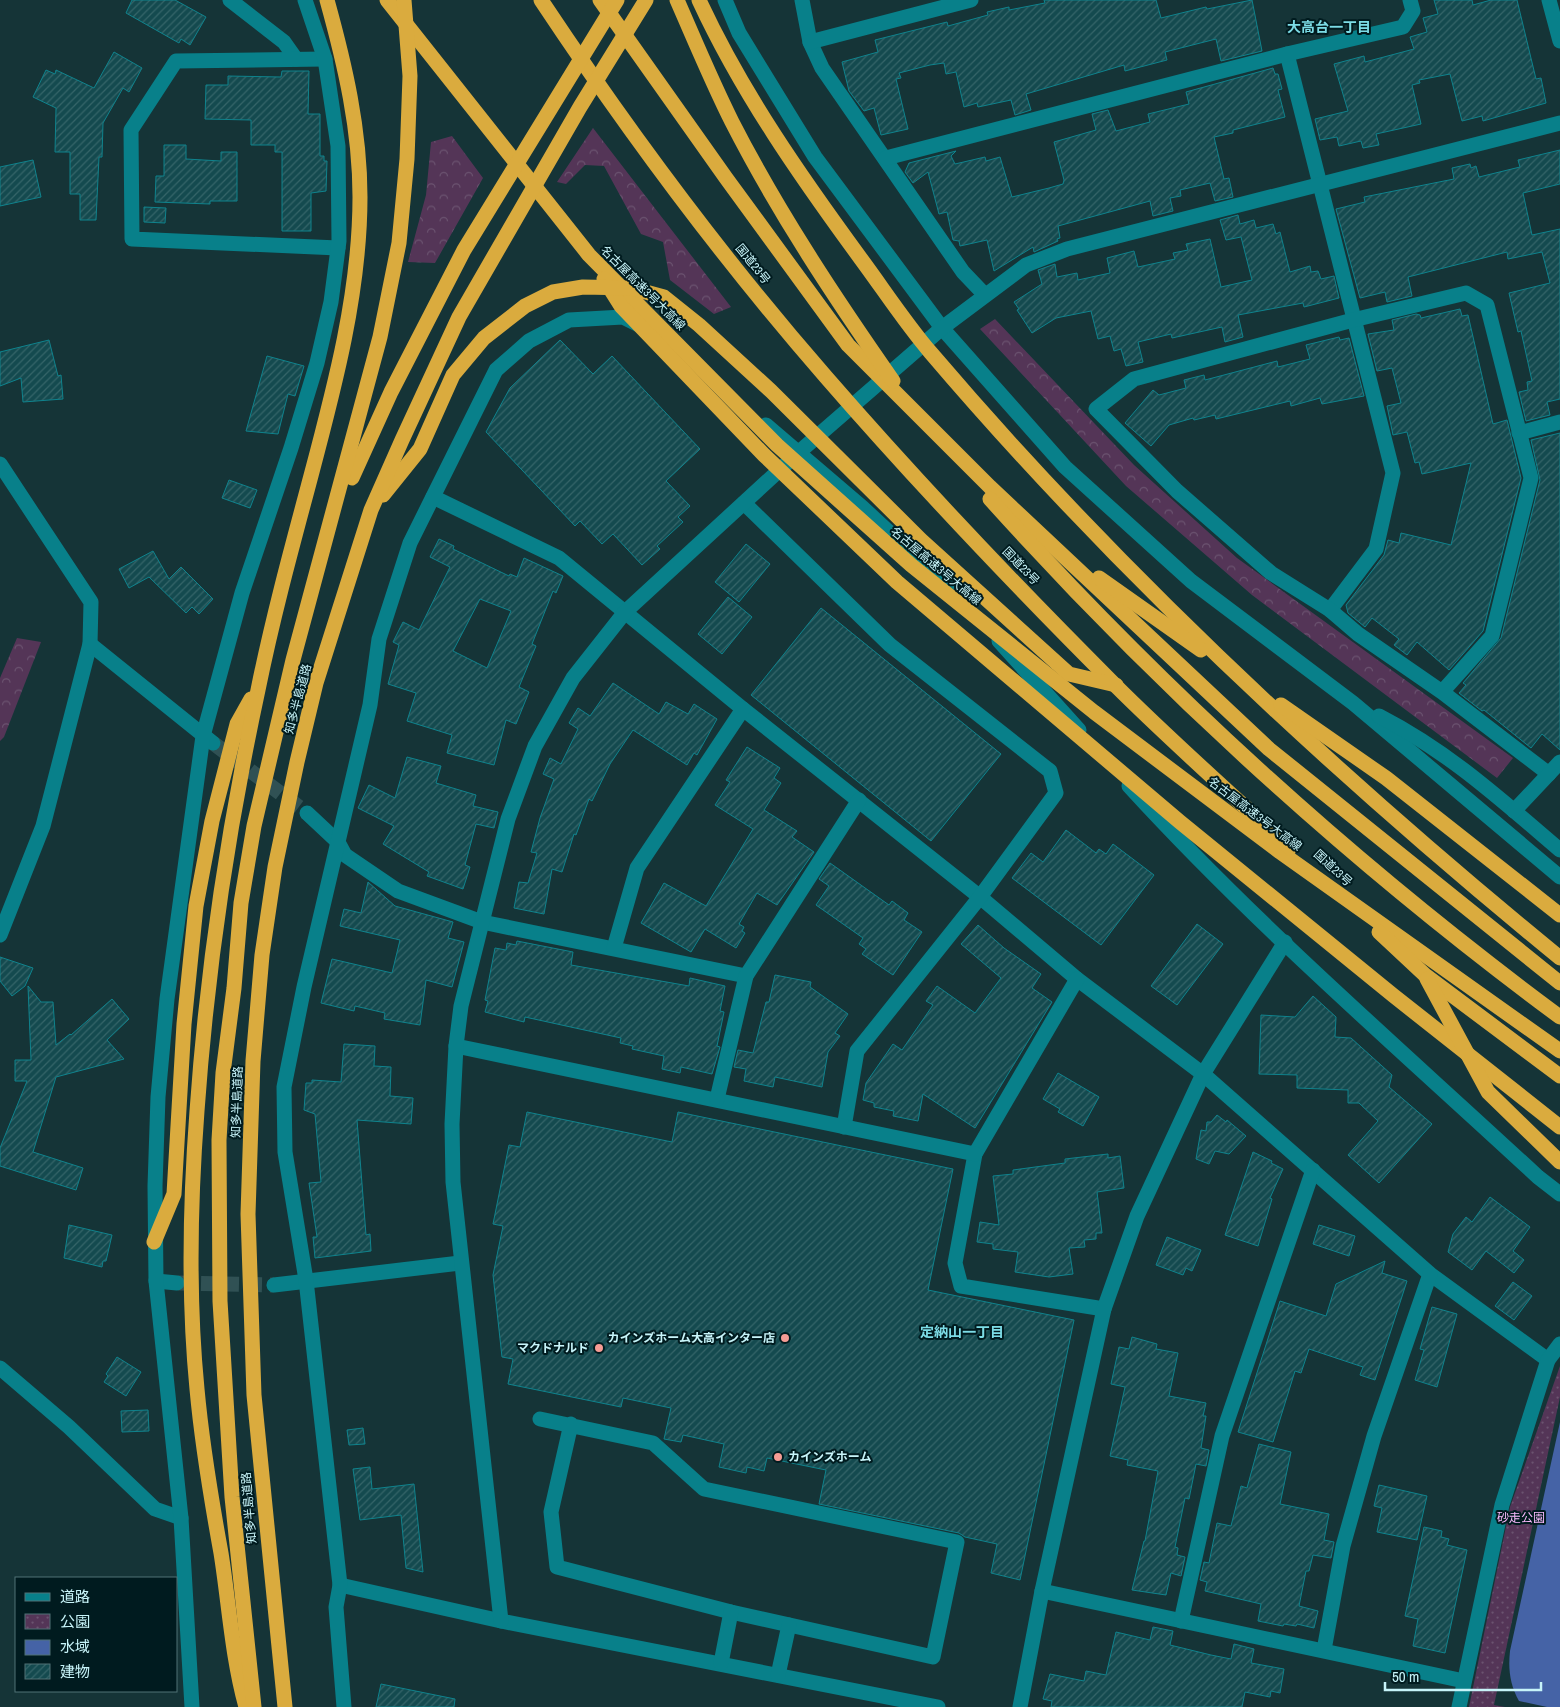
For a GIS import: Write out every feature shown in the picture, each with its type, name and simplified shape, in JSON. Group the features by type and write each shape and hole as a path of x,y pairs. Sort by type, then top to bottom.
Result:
{"highway":[{"path":"248,1700 209,1489 198,1405 190,1270 194,1157 200,1062 214,928 232,816 258,687 303,504 326,422 344,338 356,266 360,198 356,133 348,78 327,0"},
{"name":"名古屋高速3号大高線","path":"387,0 589,254 777,445 955,602 1094,712 1280,852 1560,1051"},
{"path":"321,559 380,337 399,243 407,159 410,76 404,0"},
{"name":"国道23号","path":"541,0 572,46 700,222 825,377 948,511 1116,685 1425,975 1560,1076"},
{"path":"600,0 720,170 848,345 990,487 1269,749 1560,983"},
{"path":"321,559 359,459 460,259 617,0"},
{"path":"677,0 732,122 770,192 824,280 892,380 959,465 1044,560 1215,731 1433,919 1560,1017"},
{"path":"699,0 719,44 759,113 838,227 929,351 1028,461 1152,592 1270,706 1458,875 1560,958"},
{"path":"371,510 459,317 580,107 645,3"},
{"path":"589,254 621,306 764,455 897,582 1180,822 1386,990 1560,1128"},
{"path":"371,510 420,449 453,375 484,338 525,306 553,292 583,287 631,288 664,297 699,325 771,391 921,540 1069,674 1116,685"},
{"path":"990,487 1112,588 1386,778 1560,915"},
{"name":"知多半島道路","path":"285,1703 254,1395 248,1214 253,1061 262,955 275,867 297,762 316,682 371,510"},
{"name":"知多半島道路","path":"248,1700 232,1498 220,1301 219,1140 223,1073 234,988 241,903 254,826 275,732 321,559"},
{"path":"154,1242 174,1194 184,1024 196,906 201,878 212,821 237,724 258,687"},
{"path":"1425,975 1488,1092 1560,1162"}],"street":[{"path":"230,0 284,42 296,59"},
{"path":"192,1707 181,1518 156,1281 154,1242 158,1097 166,999 208,740 242,593 291,448 317,363 331,302 338,248 338,146 325,59 305,0"},
{"path":"725,0 739,33 815,157 939,330 1065,467 1192,581 1353,703 1560,877"},
{"path":"802,0 810,42 822,68 963,272 984,294"},
{"path":"810,42 972,0"},
{"path":"886,158 1287,54 1403,27 1413,11 1410,0"},
{"path":"1550,0 1560,41"},
{"path":"1287,54 1393,473 1376,548 1330,610"},
{"path":"325,59 176,61 131,130 132,239 338,248"},
{"path":"501,1621 460,1263 453,1182 452,1124 456,1046 461,1006 508,819 535,746 573,678 625,612 802,450 939,330 984,294 1026,265 1067,249 1560,123"},
{"path":"1442,692 1492,636 1531,478 1487,305 1466,293 1353,320 1134,379 1096,409 1176,491 1271,573 1330,610 1358,634 1442,692 1549,774"},
{"path":"344,1707 336,1607 340,1585 306,1280 285,1152 284,1086 304,987 370,705 379,639 410,543 496,370 529,341 569,320 623,317 669,339 802,450 959,598 1168,829 1285,942 1538,1177 1560,1194"},
{"path":"1519,433 1560,422"},
{"path":"0,464 91,602 90,644 44,826 0,935"},
{"path":"434,497 558,558 743,709 980,896 1077,979 1203,1074 1430,1274 1548,1360"},
{"path":"744,503 890,645 1050,771 1056,793 980,896 857,1051 844,1126"},
{"path":"90,644 208,740"},
{"path":"1353,703 1416,735 1465,769 1560,850"},
{"path":"614,948 637,868 743,709"},
{"path":"1514,811 1560,762"},
{"path":"717,1099 746,976 859,800"},
{"path":"307,813 338,842 345,855 398,891 482,922 746,976"},
{"path":"1020,1707 1042,1591 1104,1308 1137,1216 1203,1074 1285,942"},
{"path":"1077,979 975,1154 954,1263 961,1286 1104,1308"},
{"path":"456,1046 975,1154"},
{"path":"1181,1621 1222,1436 1313,1170"},
{"path":"274,1285 460,1263"},
{"path":"1324,1650 1343,1546 1371,1445 1430,1274"},
{"path":"156,1281 177,1283"},
{"path":"1459,1707 1502,1505 1548,1360 1560,1344"},
{"path":"0,1368 69,1427 155,1509 181,1518"},
{"path":"540,1419 570,1424 653,1443 704,1489 957,1542 933,1657 731,1612 557,1567 551,1512 570,1424"},
{"path":"340,1585 501,1621 938,1707"},
{"path":"1042,1591 1464,1681"},
{"path":"721,1664 731,1612"},
{"path":"778,1675 789,1625"}],"green space":[{"path":"593,128 731,307 714,314 670,280 663,242 641,234 604,166 585,165 566,184 557,182"},
{"path":"452,136 483,178 435,263 408,262 426,195 431,142"},
{"path":"995,319 1134,465 1237,558 1513,758 1497,778 1252,595 1126,486 980,329"},
{"path":"17,638 41,642 4,737 0,741 0,678"},
{"name":"砂走公園","path":"1560,1366 1560,1397 1494,1705 1505,1707 1469,1707 1510,1507"}],"water":[{"path":"1560,1422 1560,1707 1547,1707 1519,1701 1512,1683 1509,1658"}],"building":[{"path":"132,0 175,0 206,17 190,45 181,39 179,43 126,13"},
{"path":"1044,0 1156,0 1161,18 1206,7 1207,9 1252,0 1262,51 1221,61 1216,39 1165,52 1167,60 1125,71 1124,65 1026,94 1031,110 1015,115 1011,100 978,107 977,103 964,107 956,72 946,74 944,63 930,65 899,73 901,78 896,79 908,129 881,135 874,108 864,111 849,91 842,62 878,52 875,40 947,22 948,26 988,15 987,12 1009,7 1009,10 1045,3"},
{"path":"1434,0 1472,0 1473,5 1491,0 1517,0 1536,79 1541,78 1546,103 1483,121 1482,116 1462,121 1450,74 1419,80 1420,83 1412,85 1421,124 1376,134 1379,145 1363,148 1361,141 1339,146 1337,137 1320,140 1315,119 1348,111 1334,64 1364,56 1365,62 1414,49 1410,37 1427,32 1423,18 1438,14"},
{"path":"114,52 142,68 129,92 123,88 103,123 102,157 99,157 96,220 80,220 80,194 70,194 70,152 55,152 56,108 33,97 46,70 55,74 56,70 94,88"},
{"path":"1273,68 1275,74 1278,74 1282,89 1278,90 1285,117 1233,130 1233,133 1214,137 1224,179 1229,178 1233,197 1215,201 1210,183 1180,190 1181,196 1170,198 1173,211 1153,216 1150,201 1058,226 1060,238 1057,239 1058,241 1034,252 1033,247 994,271 987,240 960,246 959,241 953,240 947,212 939,214 928,172 913,183 905,172 909,163 956,151 951,156 955,164 985,157 986,161 1000,157 1012,197 1049,188 1063,184 1064,180 1054,142 1096,130 1092,114 1108,110 1116,131 1150,122 1148,114 1189,104 1186,92"},
{"path":"282,71 309,71 308,114 320,114 320,156 324,156 324,161 327,161 326,191 311,193 311,231 282,231 282,152 275,152 275,145 251,145 251,120 205,119 206,85 228,85 228,76 281,77"},
{"path":"164,145 186,145 186,159 221,161 221,152 237,152 237,201 210,201 210,204 155,202 156,176 164,176"},
{"path":"1560,150 1560,184 1523,193 1532,235 1560,229 1560,399 1547,402 1550,415 1526,421 1519,392 1528,390 1527,382 1532,381 1521,331 1518,332 1509,293 1550,283 1542,252 1508,259 1507,252 1408,277 1412,296 1387,302 1385,292 1360,298 1336,209 1365,202 1364,197 1454,179 1452,168 1470,164 1471,168 1476,166 1479,177 1520,167 1518,160"},
{"path":"33,160 41,197 0,206 0,167"},
{"path":"144,207 166,208 165,223 144,222"},
{"path":"1238,215 1240,224 1254,220 1256,228 1273,224 1276,234 1280,232 1290,272 1310,266 1311,272 1318,271 1321,279 1334,276 1339,298 1304,307 1303,303 1238,315 1243,337 1225,342 1222,327 1172,338 1171,334 1138,342 1143,362 1126,366 1121,349 1114,351 1110,336 1098,339 1091,311 1056,318 1032,333 1017,310 1019,309 1014,302 1042,284 1038,270 1055,264 1057,277 1077,273 1078,280 1110,273 1107,258 1134,251 1138,267 1175,259 1173,253 1188,250 1186,244 1210,239 1221,287 1252,280 1241,237 1226,240 1220,220"},
{"path":"1460,309 1462,316 1468,315 1493,424 1507,420 1521,478 1483,631 1449,670 1417,642 1407,655 1394,645 1399,639 1372,618 1365,627 1348,613 1346,605 1384,555 1388,540 1399,543 1401,533 1451,545 1471,463 1422,474 1419,462 1415,463 1407,432 1393,435 1387,406 1401,403 1392,368 1377,371 1368,334 1394,330 1392,320 1416,314 1420,315 1421,318"},
{"path":"1339,337 1340,340 1349,338 1364,396 1322,404 1320,398 1291,406 1290,401 1216,419 1215,415 1194,420 1193,418 1169,425 1151,446 1125,423 1153,390 1159,395 1186,388 1184,380 1204,375 1205,380 1277,361 1278,367 1310,359 1306,345"},
{"path":"49,340 58,376 61,375 63,399 23,402 21,378 0,386 0,352"},
{"path":"560,340 593,374 612,356 700,449 666,481 690,506 678,517 683,522 657,546 660,549 642,565 613,534 602,544 580,521 575,526 486,432 510,388"},
{"path":"267,356 304,366 295,396 288,394 278,434 246,431"},
{"path":"1560,433 1560,750 1542,734 1531,748 1484,710 1482,711 1459,693 1466,685 1463,683 1501,638 1540,480 1531,440"},
{"path":"229,480 257,490 250,508 222,498"},
{"path":"439,539 454,546 453,549 509,576 510,574 517,577 524,558 563,576 556,593 553,591 532,644 536,646 519,687 529,692 516,724 506,720 494,765 447,753 452,735 407,721 416,693 388,684 399,645 393,642 403,622 419,630 450,567 430,557","holes":["480,599 511,611 487,668 453,651"]},
{"path":"746,544 770,564 739,602 715,582"},
{"path":"153,551 169,579 181,567 213,599 199,614 192,607 186,613 149,577 129,588 119,569"},
{"path":"728,597 752,617 722,654 698,634"},
{"path":"821,608 1001,754 931,841 751,695"},
{"path":"613,683 659,714 666,702 688,714 694,704 717,719 697,755 694,753 687,765 633,730 610,764 592,801 589,799 576,835 574,834 562,872 552,869 544,914 514,908 519,882 528,883 537,853 531,852 540,818 554,779 543,774 550,758 561,764 578,729 569,723 578,708 590,716"},
{"path":"747,747 780,768 774,778 781,783 764,810 797,831 792,837 814,852 777,905 757,893 739,924 744,927 742,931 745,933 736,948 705,929 691,952 641,923 664,883 706,906 753,829 715,805 730,782 726,780"},
{"path":"407,757 441,766 436,783 476,795 473,806 498,812 494,828 476,824 465,865 470,867 463,889 427,876 429,872 383,844 394,826 358,808 369,785 395,798"},
{"path":"1066,830 1096,853 1099,849 1106,854 1113,844 1154,875 1101,945 1012,878 1031,853 1043,862"},
{"path":"830,863 889,905 892,901 908,913 904,920 922,932 893,975 862,954 866,949 859,944 863,938 816,905 829,886 819,879"},
{"path":"368,882 395,906 453,922 448,938 464,942 452,987 426,980 420,1025 384,1019 385,1013 355,1006 354,1011 321,1003 332,959 392,973 400,940 340,926 344,909 361,913"},
{"path":"1197,924 1223,944 1177,1005 1151,986"},
{"path":"978,925 1004,948 1041,974 1032,988 1052,1002 975,1128 923,1094 918,1121 893,1116 894,1111 874,1107 874,1103 863,1100 866,1083 893,1044 902,1050 933,1005 926,1001 937,986 975,1013 1001,978 961,944"},
{"path":"517,941 573,952 571,965 689,986 690,978 725,986 720,1011 724,1012 717,1046 720,1047 712,1074 681,1067 680,1073 662,1069 664,1056 632,1049 633,1046 620,1043 621,1038 525,1017 524,1022 485,1012 488,1001 485,1000 495,948 506,950 507,943 516,945"},
{"path":"0,957 33,968 25,986 12,996 0,981"},
{"path":"775,975 811,982 810,987 848,1014 835,1033 840,1036 828,1052 822,1087 775,1077 773,1087 744,1081 746,1069 734,1067 738,1050 753,1053 766,1002 769,1002"},
{"path":"28,986 41,1002 53,1002 56,1045 71,1035 112,999 129,1019 107,1040 124,1059 56,1077 33,1152 83,1168 76,1190 0,1166 0,1148 27,1081 15,1081 15,1060 31,1060"},
{"path":"1313,996 1336,1017 1335,1037 1351,1038 1392,1075 1389,1087 1432,1124 1379,1183 1348,1155 1378,1121 1359,1103 1348,1103 1348,1090 1297,1088 1297,1075 1259,1074 1261,1015 1295,1017"},
{"path":"344,1044 375,1046 374,1066 391,1067 390,1096 413,1098 411,1124 357,1120 366,1235 370,1234 371,1251 315,1258 313,1237 317,1237 309,1183 321,1182 315,1114 304,1110 306,1083 312,1083 312,1080 341,1082"},
{"path":"1058,1073 1099,1097 1083,1126 1058,1112 1060,1109 1043,1099"},
{"name":"カインズホーム大高インター店","path":"527,1112 672,1142 678,1112 953,1169 928,1290 1074,1320 1020,1580 991,1573 997,1544 965,1537 959,1533 819,1504 826,1470 767,1458 764,1471 747,1467 746,1473 719,1467 724,1444 683,1435 681,1442 664,1439 671,1408 623,1398 621,1407 508,1384 513,1359 502,1357 493,1275 503,1226 493,1224 509,1145 520,1147"},
{"path":"1217,1115 1226,1122 1227,1120 1246,1136 1229,1154 1215,1151 1209,1164 1196,1159 1201,1130 1206,1131 1207,1122 1211,1122"},
{"path":"1253,1152 1272,1161 1271,1163 1283,1169 1270,1198 1272,1199 1258,1246 1225,1235"},
{"path":"1108,1154 1108,1158 1120,1156 1124,1188 1097,1192 1102,1233 1096,1233 1096,1239 1084,1240 1085,1247 1069,1248 1073,1274 1049,1277 1015,1272 1018,1252 993,1249 993,1244 977,1242 980,1222 999,1225 993,1176 1013,1174 1013,1170 1065,1163 1065,1159"},
{"path":"1490,1197 1530,1227 1513,1251 1524,1260 1514,1273 1486,1251 1472,1270 1448,1252 1453,1234 1466,1217 1472,1222"},
{"path":"69,1225 112,1235 106,1261 103,1261 102,1267 64,1258"},
{"path":"1319,1225 1355,1236 1349,1256 1313,1244"},
{"path":"1167,1237 1201,1250 1192,1271 1186,1268 1183,1275 1156,1265"},
{"path":"1385,1261 1382,1273 1407,1281 1375,1380 1360,1375 1363,1367 1309,1349 1301,1373 1295,1371 1273,1442 1238,1432 1280,1301 1326,1316 1336,1284"},
{"path":"1513,1282 1532,1296 1514,1320 1495,1306"},
{"path":"1432,1307 1457,1314 1437,1387 1415,1380 1424,1350 1420,1349"},
{"path":"1132,1337 1157,1344 1156,1349 1178,1353 1169,1396 1206,1403 1203,1416 1206,1416 1201,1448 1209,1450 1206,1466 1196,1464 1189,1499 1185,1498 1175,1547 1178,1548 1177,1555 1185,1557 1181,1576 1171,1573 1166,1595 1132,1590 1145,1541 1158,1471 1127,1465 1128,1460 1110,1456 1125,1387 1111,1384 1119,1347 1129,1349"},
{"path":"117,1357 141,1372 126,1396 104,1382 108,1376 106,1374"},
{"path":"148,1410 149,1431 122,1432 121,1411"},
{"path":"363,1428 365,1444 349,1445 347,1430"},
{"path":"1259,1444 1291,1452 1280,1504 1329,1514 1324,1540 1334,1542 1331,1558 1313,1555 1309,1571 1306,1571 1299,1606 1318,1611 1314,1628 1297,1624 1296,1626 1284,1624 1283,1626 1258,1621 1261,1604 1205,1591 1207,1582 1200,1580 1204,1562 1209,1563 1217,1523 1231,1526 1241,1486 1247,1488"},
{"path":"370,1467 372,1489 414,1484 423,1572 406,1568 401,1515 360,1520 353,1469"},
{"path":"1379,1485 1427,1496 1417,1540 1377,1532 1382,1508 1374,1506"},
{"path":"1424,1527 1442,1531 1441,1537 1449,1539 1447,1545 1467,1550 1445,1653 1413,1646 1418,1619 1405,1616"},
{"path":"1153,1627 1173,1631 1170,1645 1211,1655 1231,1659 1234,1644 1254,1649 1251,1663 1284,1669 1280,1693 1271,1691 1270,1697 1245,1692 1242,1707 1051,1707 1052,1701 1043,1699 1050,1674 1084,1681 1086,1671 1106,1675 1116,1632 1150,1640"},
{"path":"381,1684 455,1699 454,1707 376,1707"}],"tunnel":[{"path":"213,743 307,813"},
{"path":"178,1283 274,1285"}],"place":[{"name":"カインズホーム大高インター店","path":"785,1338"},
{"name":"マクドナルド","path":"599,1348"},
{"name":"カインズホーム","path":"778,1457"}],"district":[{"name":"大高台一丁目","path":"1329,27"},
{"name":"定納山一丁目","path":"962,1332"}]}
